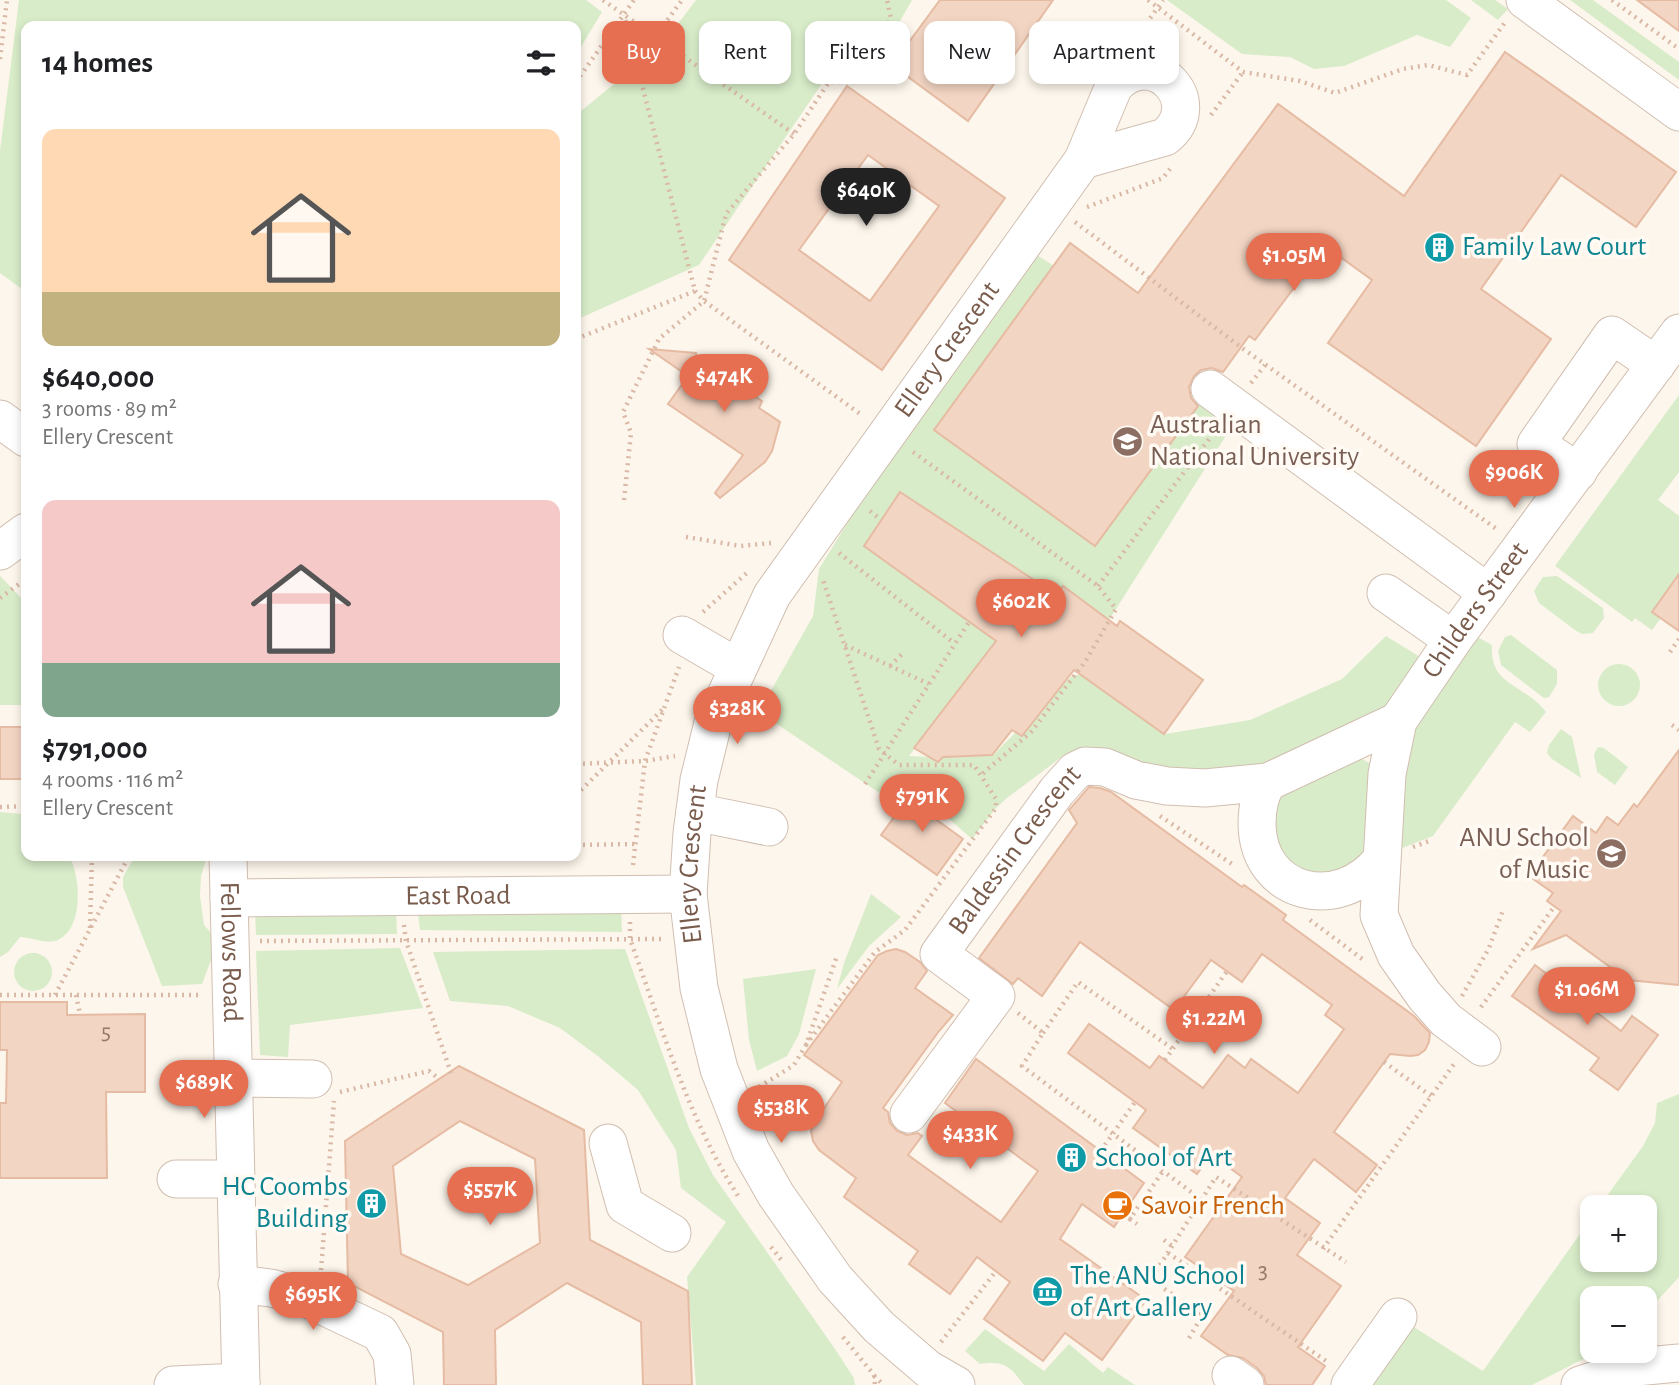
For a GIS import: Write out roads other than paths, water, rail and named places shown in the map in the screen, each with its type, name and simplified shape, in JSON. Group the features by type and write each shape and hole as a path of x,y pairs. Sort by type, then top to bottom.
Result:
{"street":[{"path":"1520,5 1679,112"},
{"name":"Ellery Crescent","path":"935,1371 879,1327 835,1279 806,1240 751,1151 719,1069 702,1002 688,894 694,823 713,723 772,595 1083,160"},
{"path":"1578,472 1536,443 1612,335 1656,365"},
{"name":"Childers Street","path":"1398,721 1453,640 1678,335"},
{"path":"1222,397 1488,593"},
{"path":"0,419 21,434"},
{"path":"0,551 21,536"},
{"path":"1386,593 1453,640"},
{"path":"682,635 737,667"},
{"path":"1398,721 1387,774 1393,855 1379,915 1396,955 1469,1054"},
{"name":"Baldessin Crescent","path":"909,1114 996,996 939,954 1049,801 1075,771 1085,766 1105,767 1136,779 1167,786 1205,788 1268,782 1398,721"},
{"path":"1268,782 1259,804 1257,832 1262,852 1280,878 1299,888 1330,891 1358,881 1393,855"},
{"path":"694,823 751,830"},
{"name":"Fellows Road","path":"228,861 241,1383"},
{"name":"East Road","path":"229,898 688,894"},
{"path":"232,1078 313,1079"},
{"path":"608,1143 625,1205 672,1233"},
{"path":"176,1179 234,1179"},
{"path":"237,1284 271,1288 304,1297 380,1333 392,1354 395,1385"},
{"path":"1352,1382 1398,1317"},
{"path":"1580,1385 1636,1367 1679,1363"},
{"path":"173,1385 241,1383"}],"place":[{"name":"Family Law Court","path":"1439,247"},
{"name":"Australian National University","path":"1127,441"},
{"name":"ANU School of Music","path":"1612,854"},
{"name":"School of Art","path":"1072,1158"},
{"name":"HC Coombs Building","path":"371,1203"},
{"name":"Savoir French","path":"1118,1206"},
{"name":"The ANU School of Art Gallery","path":"1047,1292"}]}
